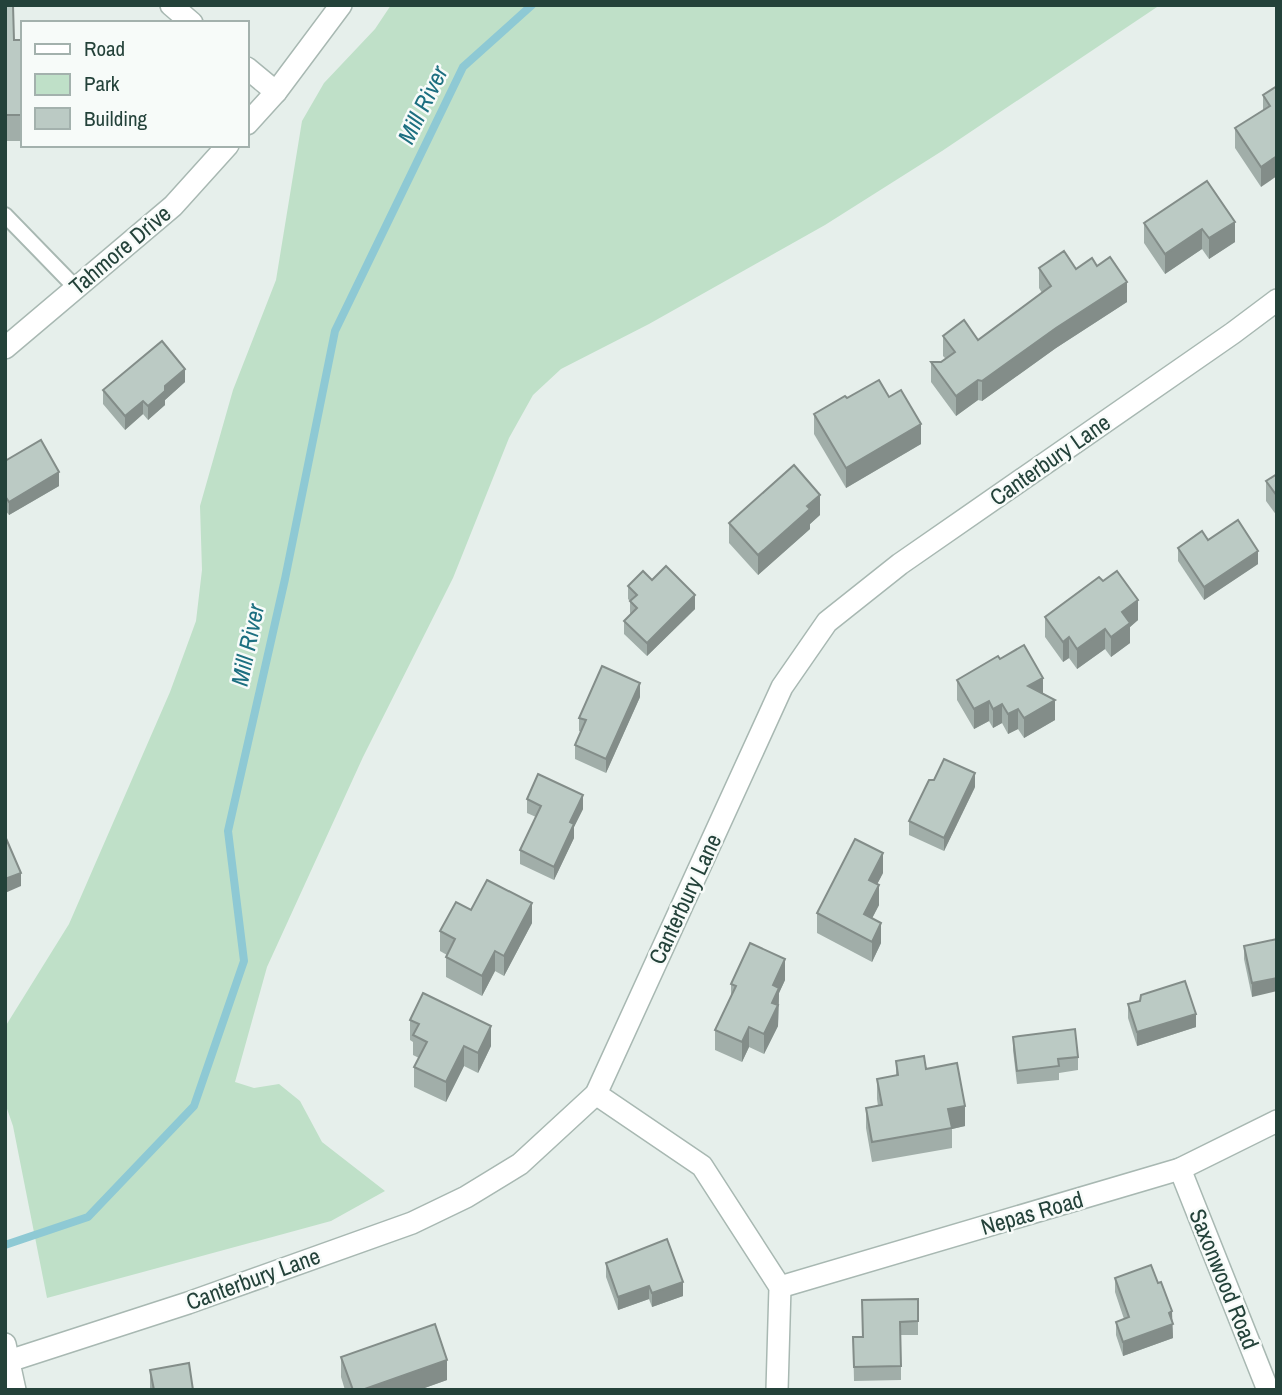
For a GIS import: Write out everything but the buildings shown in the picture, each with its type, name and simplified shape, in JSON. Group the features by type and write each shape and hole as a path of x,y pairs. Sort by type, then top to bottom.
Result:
{"street":[{"path":"171,5 190,21"},
{"path":"248,123 276,92 341,5"},
{"path":"248,69 276,92"},
{"name":"Tahmore Drive","path":"5,348 173,206 226,147"},
{"name":"Canterbury Lane","path":"7,1353 188,1303 412,1223 466,1196 520,1164 596,1094 782,687 827,622 900,564 1277,300"},
{"path":"596,1094 702,1166 780,1287 777,1390"},
{"name":"Nepas Road","path":"780,1287 1180,1169 1277,1121"},
{"name":"Saxonwood Road","path":"1180,1169 1268,1390"},
{"path":"7,1353 15,1390"}],"lane":[{"path":"5,215 76,288"}],"green space":[{"path":"391,5 1160,5 942,151 825,225 649,324 561,369 533,395 509,438 453,578 363,757 267,967 235,1082 254,1088 279,1084 300,1101 322,1142 385,1191 331,1221 47,1298 13,1126 5,1103 5,1027 69,924 170,692 196,621 202,570 200,506 233,390 276,280 302,121 324,83 375,29"}],"waterway":[{"name":"Mill River","path":"5,1245 88,1217 194,1106 244,961 228,831 285,579 335,331 463,67 532,5"}]}
